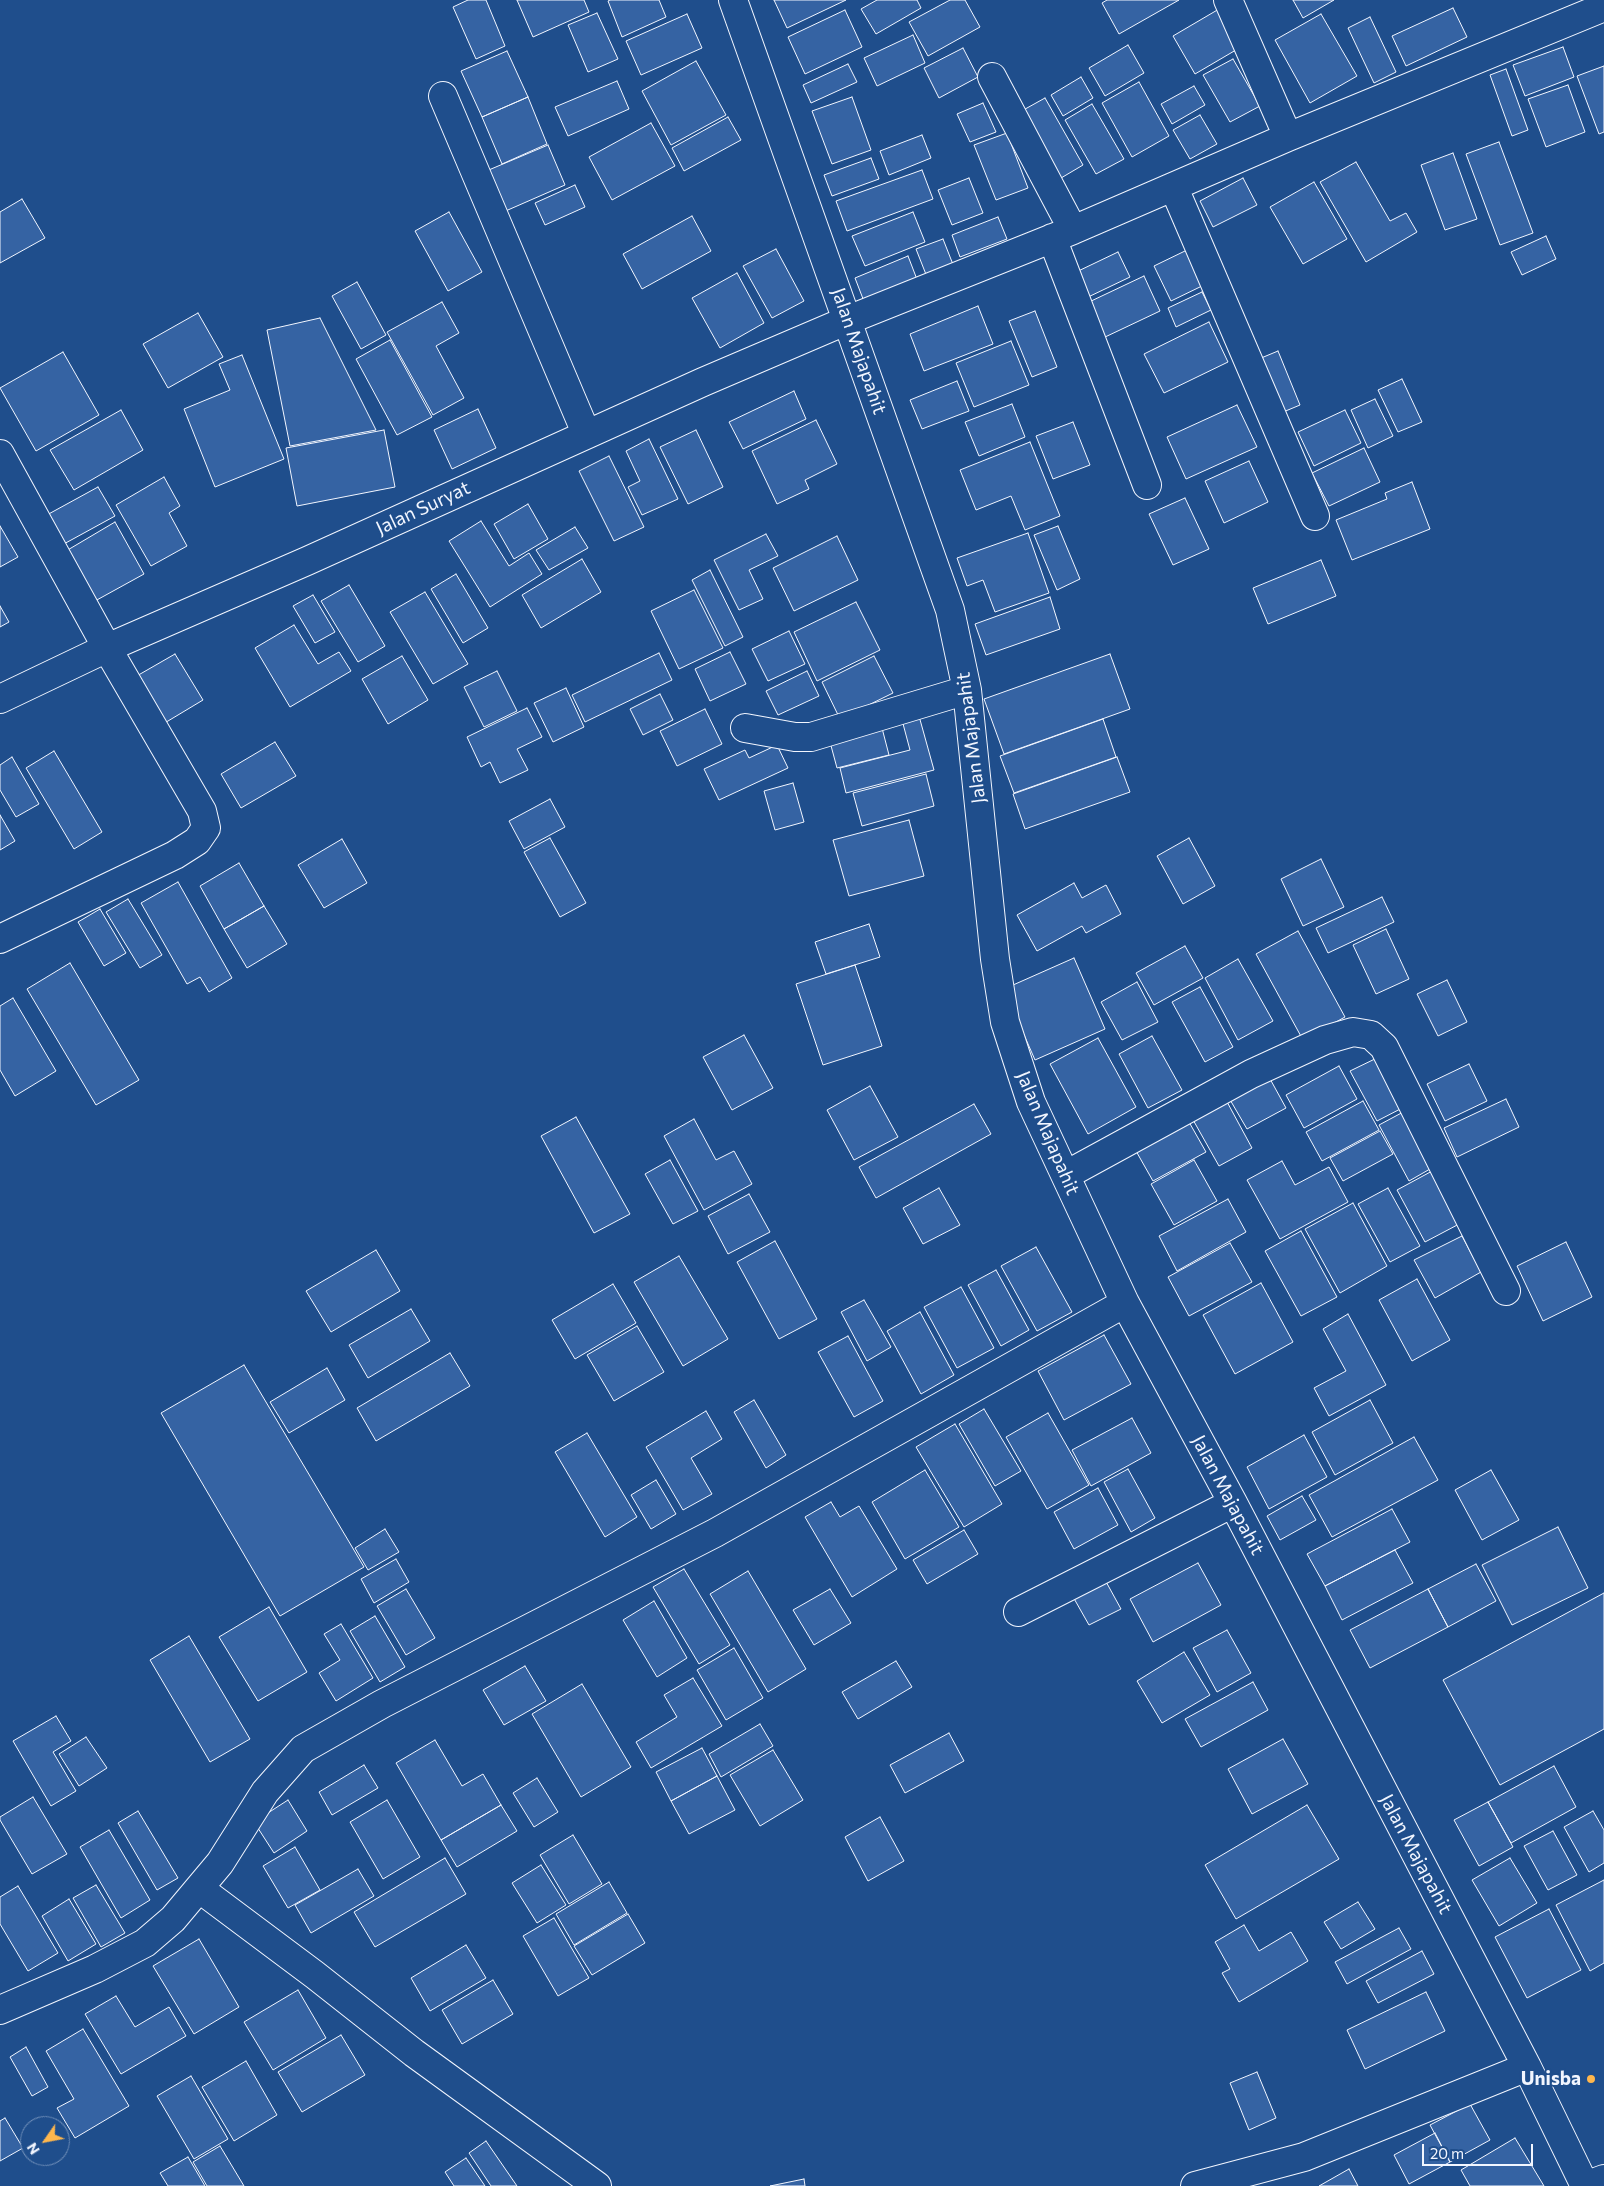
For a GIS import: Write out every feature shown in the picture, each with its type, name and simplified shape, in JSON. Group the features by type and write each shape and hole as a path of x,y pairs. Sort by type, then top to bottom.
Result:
{"street":[{"name":"Jalan Majapahit","path":"733,0 950,610 967,690 995,959 1005,1022 1031,1102 1125,1303 1233,1503 1527,2067 1585,2186"},
{"path":"1228,0 1288,137"},
{"name":"Jalan Suryat","path":"0,699 107,648 307,561 586,433 848,320 1174,188 1288,137 1604,7"},
{"path":"992,77 1062,234 1147,485"},
{"path":"443,96 586,433"},
{"path":"1174,188 1314,516"},
{"path":"0,454 107,648 202,811 206,828 197,841 175,855 0,939"},
{"path":"745,728 795,737 811,737 967,690"},
{"path":"1066,1175 1251,1074 1325,1040 1353,1032 1371,1035 1384,1047 1506,1291"},
{"path":"0,2010 95,1969 145,1943 173,1918 210,1875 265,1792 303,1749 382,1704 715,1533 1125,1303"},
{"path":"1018,1612 1233,1503"},
{"path":"210,1875 315,1975 414,2053 597,2186"},
{"path":"1195,2186 1311,2154 1527,2067"},
{"path":"1585,2186 1604,2179"}],"building":[{"path":"468,0 486,0 505,46 476,59 453,7"},
{"path":"517,0 584,0 589,12 533,37"},
{"path":"659,0 666,17 622,37 608,1"},
{"path":"774,0 846,0 787,28"},
{"path":"877,0 917,0 921,8 876,34 861,9"},
{"path":"950,0 965,0 980,27 928,56 909,22"},
{"path":"1107,0 1179,0 1119,34 1102,3"},
{"path":"1293,0 1334,0 1303,18"},
{"path":"1453,8 1467,37 1406,66 1392,36"},
{"path":"1219,9 1241,47 1195,74 1173,36"},
{"path":"845,10 862,47 805,74 788,37"},
{"path":"597,13 618,59 588,72 568,25"},
{"path":"687,14 702,48 641,75 626,41"},
{"path":"1321,14 1357,76 1310,103 1275,40"},
{"path":"1370,17 1396,72 1374,83 1348,28"},
{"path":"913,35 925,63 877,86 864,58"},
{"path":"1128,45 1144,73 1105,96 1089,68"},
{"path":"1563,47 1574,77 1525,96 1513,65"},
{"path":"963,48 978,77 939,98 924,68"},
{"path":"507,51 528,97 482,117 461,71"},
{"path":"1233,59 1260,106 1230,122 1203,75"},
{"path":"696,61 726,115 671,145 642,91"},
{"path":"848,64 857,82 811,103 803,85"},
{"path":"1604,66 1604,132 1599,134 1577,76"},
{"path":"1506,69 1528,130 1512,136 1490,75"},
{"path":"1081,77 1093,98 1063,116 1051,95"},
{"path":"617,81 629,109 568,136 555,107"},
{"path":"1139,82 1169,136 1132,157 1102,103"},
{"path":"1568,85 1585,132 1546,147 1528,99"},
{"path":"1194,86 1205,105 1172,124 1161,104"},
{"path":"528,97 547,144 502,164 482,117"},
{"path":"852,97 871,150 832,164 812,111"},
{"path":"1045,98 1083,165 1056,181 1018,113"},
{"path":"983,103 996,132 970,142 957,114"},
{"path":"1092,104 1124,159 1096,174 1065,120"},
{"path":"1200,115 1217,144 1190,159 1173,130"},
{"path":"728,117 741,140 684,171 672,148"},
{"path":"651,123 675,166 612,200 589,157"},
{"path":"1007,133 1028,188 996,200 974,145"},
{"path":"922,135 931,158 889,175 880,151"},
{"path":"1499,142 1533,233 1500,245 1466,154"},
{"path":"548,145 565,185 501,213 484,172"},
{"path":"1453,153 1477,219 1445,230 1421,165"},
{"path":"871,158 879,179 832,196 824,175"},
{"path":"1356,162 1390,221 1406,213 1417,232 1366,262 1320,182"},
{"path":"922,170 933,199 847,231 836,201"},
{"path":"969,178 983,213 952,225 938,190"},
{"path":"1243,178 1257,205 1213,227 1200,201"},
{"path":"1314,182 1347,239 1303,264 1270,207"},
{"path":"575,185 585,207 545,225 535,203"},
{"path":"22,199 45,238 0,263 0,212"},
{"path":"449,212 482,272 448,291 415,231"},
{"path":"913,212 925,242 865,266 852,236"},
{"path":"692,216 711,251 642,289 623,254"},
{"path":"998,217 1007,239 960,257 952,235"},
{"path":"1546,236 1556,259 1522,275 1511,252"},
{"path":"943,239 954,267 927,277 916,249"},
{"path":"776,249 804,301 772,318 743,266"},
{"path":"1187,250 1204,285 1171,301 1154,266"},
{"path":"1118,252 1130,277 1084,299 1072,274"},
{"path":"908,256 918,282 865,304 855,278"},
{"path":"737,273 764,323 720,348 692,298"},
{"path":"1144,276 1160,311 1103,338 1087,303"},
{"path":"357,282 386,335 361,349 332,296"},
{"path":"1202,292 1211,310 1176,327 1168,308"},
{"path":"442,302 459,333 436,346 464,398 433,415 387,332"},
{"path":"978,306 993,344 924,371 910,334"},
{"path":"1035,311 1057,367 1032,377 1009,321"},
{"path":"198,313 223,357 168,388 143,344"},
{"path":"320,318 376,430 290,446 267,330"},
{"path":"1209,322 1228,362 1164,393 1144,354"},
{"path":"390,340 432,417 397,435 356,359"},
{"path":"1011,341 1029,385 974,407 956,363"},
{"path":"1278,351 1300,405 1276,415 1254,361"},
{"path":"63,352 99,415 36,451 0,388"},
{"path":"242,355 284,459 215,487 184,409 230,390 219,364"},
{"path":"1402,379 1422,422 1398,432 1378,390"},
{"path":"957,381 969,411 922,429 910,400"},
{"path":"794,391 806,419 743,449 729,422"},
{"path":"1375,399 1393,436 1368,448 1351,410"},
{"path":"1012,404 1025,437 979,456 965,422"},
{"path":"1237,405 1257,447 1186,479 1167,437"},
{"path":"478,409 496,448 452,469 434,430"},
{"path":"121,410 143,450 74,490 50,450"},
{"path":"1345,410 1361,443 1314,466 1298,432"},
{"path":"816,420 837,464 805,480 809,489 777,504 752,451"},
{"path":"1073,422 1090,465 1053,479 1036,436"},
{"path":"384,430 395,487 297,506 286,448"},
{"path":"696,430 723,487 688,504 660,447"},
{"path":"649,439 678,499 642,515 628,487 640,481 626,451"},
{"path":"1030,442 1060,516 1025,530 1011,496 976,510 960,470"},
{"path":"1364,448 1380,482 1329,506 1312,473"},
{"path":"609,456 644,527 614,541 579,471"},
{"path":"1249,461 1268,502 1224,523 1205,481"},
{"path":"164,477 180,506 169,513 187,546 151,566 116,505"},
{"path":"1412,482 1430,529 1352,560 1336,520 1387,499 1385,493"},
{"path":"98,487 115,516 62,545 45,516"},
{"path":"1185,498 1209,549 1173,565 1149,514"},
{"path":"528,504 548,539 514,559 494,524"},
{"path":"481,521 509,566 529,553 542,574 490,607 449,541"},
{"path":"115,522 144,574 95,601 66,551"},
{"path":"0,526 18,557 0,567"},
{"path":"1058,526 1080,579 1057,590 1034,535"},
{"path":"575,527 588,548 549,570 536,550"},
{"path":"1028,533 1049,593 995,612 983,580 967,586 957,558"},
{"path":"766,534 778,556 749,570 763,599 739,610 714,560"},
{"path":"837,536 858,580 794,611 773,568"},
{"path":"582,559 601,592 541,628 522,595"},
{"path":"1321,560 1336,596 1268,624 1253,588"},
{"path":"710,570 743,637 725,646 692,580"},
{"path":"456,574 488,628 463,643 431,589"},
{"path":"349,585 385,646 358,662 321,601"},
{"path":"694,590 723,648 679,669 651,611"},
{"path":"425,592 468,664 433,684 390,612"},
{"path":"313,595 335,632 315,643 293,606"},
{"path":"1050,597 1060,629 986,655 975,624"},
{"path":"856,602 880,650 817,681 794,632"},
{"path":"0,606 9,622 0,627"},
{"path":"294,625 318,664 339,652 351,671 290,707 255,648"},
{"path":"789,631 805,664 768,681 752,649"},
{"path":"730,652 746,684 710,701 695,669"},
{"path":"659,653 672,680 585,722 572,695"},
{"path":"175,654 203,700 163,724 135,677"},
{"path":"1110,654 1130,709 1004,754 984,699"},
{"path":"402,656 428,700 388,724 362,679"},
{"path":"874,656 893,693 840,719 822,682"},
{"path":"497,671 517,711 484,727 464,687"},
{"path":"807,671 819,696 778,715 766,691"},
{"path":"566,688 584,727 553,742 534,703"},
{"path":"660,694 673,720 643,735 630,709"},
{"path":"527,708 542,737 517,749 528,770 500,783 490,762 481,767 467,737"},
{"path":"705,709 722,744 677,766 660,731"},
{"path":"919,716 934,770 846,793 840,768 910,750 902,720"},
{"path":"1103,719 1116,757 1014,793 1000,756"},
{"path":"882,728 889,755 837,768 830,742"},
{"path":"275,742 296,776 241,808 221,774"},
{"path":"777,745 788,768 719,800 704,769 745,750 749,758"},
{"path":"54,751 102,832 74,849 26,768"},
{"path":"12,757 39,804 16,817 0,790 0,765"},
{"path":"1117,757 1130,792 1025,829 1013,794"},
{"path":"926,774 934,806 862,826 853,793"},
{"path":"793,783 804,822 775,830 764,791"},
{"path":"550,799 565,827 524,849 509,821"},
{"path":"0,815 15,841 0,850"},
{"path":"909,820 924,876 849,896 833,840"},
{"path":"550,838 586,903 560,917 524,852"},
{"path":"1189,838 1215,886 1183,904 1157,856"},
{"path":"342,839 367,883 324,908 298,865"},
{"path":"1321,859 1344,907 1303,926 1281,879"},
{"path":"239,863 264,906 224,929 200,886"},
{"path":"178,882 232,978 209,992 200,977 187,984 141,903"},
{"path":"1074,883 1082,898 1106,885 1121,914 1086,933 1082,926 1037,951 1017,915"},
{"path":"1382,897 1394,922 1328,953 1316,928"},
{"path":"128,899 162,955 140,968 106,912"},
{"path":"264,906 287,944 247,968 224,929"},
{"path":"100,909 126,953 104,966 78,922"},
{"path":"869,924 880,957 826,974 815,942"},
{"path":"1386,929 1409,979 1376,994 1353,945"},
{"path":"1298,931 1345,1017 1303,1040 1256,954"},
{"path":"1185,946 1203,978 1154,1005 1136,973"},
{"path":"1074,958 1105,1029 1035,1060 1004,989"},
{"path":"1238,959 1273,1021 1238,1040 1205,978"},
{"path":"70,963 139,1080 96,1105 27,989"},
{"path":"855,965 882,1046 823,1065 796,984"},
{"path":"1447,980 1467,1022 1438,1036 1417,994"},
{"path":"1137,982 1158,1022 1122,1040 1101,1002"},
{"path":"1200,987 1233,1047 1205,1062 1172,1002"},
{"path":"13,998 56,1071 15,1096 0,1070 0,1006"},
{"path":"744,1035 773,1088 732,1110 703,1057"},
{"path":"1152,1036 1182,1090 1148,1108 1119,1054"},
{"path":"1098,1038 1136,1107 1088,1134 1050,1064"},
{"path":"1381,1056 1408,1105 1377,1121 1350,1071"},
{"path":"1469,1064 1487,1101 1445,1121 1427,1084"},
{"path":"1339,1066 1357,1099 1304,1128 1286,1095"},
{"path":"1269,1077 1286,1108 1247,1129 1229,1098"},
{"path":"870,1086 898,1137 854,1160 827,1110"},
{"path":"1506,1099 1519,1127 1457,1157 1444,1128"},
{"path":"1226,1100 1252,1148 1219,1166 1192,1118"},
{"path":"1363,1101 1379,1130 1322,1161 1306,1132"},
{"path":"974,1104 991,1134 876,1198 859,1167"},
{"path":"1407,1110 1437,1165 1409,1181 1379,1125"},
{"path":"576,1117 630,1214 594,1233 541,1136"},
{"path":"694,1119 716,1160 734,1151 752,1184 704,1210 664,1136"},
{"path":"1189,1122 1206,1152 1153,1181 1136,1151"},
{"path":"1380,1131 1393,1154 1343,1181 1330,1158"},
{"path":"670,1160 698,1211 673,1224 645,1174"},
{"path":"1194,1160 1217,1201 1174,1225 1151,1184"},
{"path":"1282,1161 1295,1185 1329,1167 1348,1202 1280,1239 1247,1180"},
{"path":"1434,1170 1461,1223 1425,1242 1397,1190"},
{"path":"939,1188 960,1225 923,1244 903,1208"},
{"path":"1388,1188 1420,1246 1390,1262 1358,1204"},
{"path":"749,1194 770,1232 728,1254 708,1216"},
{"path":"1228,1199 1246,1232 1177,1271 1159,1236"},
{"path":"1353,1203 1387,1266 1340,1293 1305,1229"},
{"path":"1301,1231 1337,1297 1301,1316 1265,1251"},
{"path":"1462,1236 1481,1272 1435,1298 1414,1260"},
{"path":"775,1241 817,1319 779,1339 737,1262"},
{"path":"1566,1242 1592,1297 1543,1321 1517,1266"},
{"path":"1230,1243 1252,1282 1189,1316 1168,1277"},
{"path":"1036,1247 1072,1312 1037,1331 1001,1266"},
{"path":"376,1250 400,1291 331,1332 306,1291"},
{"path":"679,1256 728,1339 683,1366 634,1282"},
{"path":"996,1270 1029,1330 1001,1346 968,1285"},
{"path":"1417,1279 1450,1340 1412,1361 1379,1300"},
{"path":"1261,1283 1293,1342 1235,1374 1203,1315"},
{"path":"613,1284 636,1323 575,1359 552,1320"},
{"path":"961,1287 994,1348 957,1368 924,1307"},
{"path":"864,1300 891,1347 867,1361 841,1312"},
{"path":"411,1309 430,1341 368,1378 349,1345"},
{"path":"920,1312 954,1375 921,1394 887,1331"},
{"path":"1348,1314 1386,1385 1329,1416 1314,1388 1346,1371 1323,1329"},
{"path":"637,1326 664,1372 614,1401 587,1355"},
{"path":"1104,1335 1131,1384 1064,1420 1038,1371"},
{"path":"848,1336 883,1401 854,1417 818,1352"},
{"path":"450,1353 470,1386 376,1441 357,1408"},
{"path":"244,1365 364,1567 280,1616 161,1413"},
{"path":"327,1368 345,1400 289,1433 270,1402"},
{"path":"754,1400 786,1455 766,1468 734,1412"},
{"path":"1370,1400 1393,1443 1335,1475 1312,1432"},
{"path":"984,1409 1021,1471 995,1486 959,1424"},
{"path":"706,1411 722,1439 691,1458 712,1494 683,1510 646,1447"},
{"path":"1048,1413 1089,1485 1047,1509 1006,1437"},
{"path":"1132,1418 1151,1453 1091,1486 1072,1450"},
{"path":"955,1424 1002,1504 964,1527 916,1447"},
{"path":"587,1433 637,1517 605,1537 555,1452"},
{"path":"1304,1435 1327,1477 1269,1509 1247,1467"},
{"path":"1414,1437 1438,1480 1332,1537 1309,1495"},
{"path":"1128,1469 1155,1518 1131,1532 1104,1482"},
{"path":"925,1470 959,1527 905,1559 872,1502"},
{"path":"1491,1470 1519,1520 1482,1540 1455,1490"},
{"path":"656,1480 676,1514 651,1529 631,1495"},
{"path":"1098,1488 1118,1525 1074,1549 1054,1512"},
{"path":"1302,1496 1316,1520 1280,1540 1267,1516"},
{"path":"831,1502 840,1517 859,1506 897,1569 852,1597 805,1517"},
{"path":"1392,1509 1410,1542 1325,1586 1307,1554"},
{"path":"1558,1527 1588,1588 1512,1625 1482,1565"},
{"path":"385,1529 399,1552 368,1570 355,1548"},
{"path":"964,1530 978,1554 927,1584 913,1560"},
{"path":"1395,1550 1413,1583 1342,1620 1325,1586"},
{"path":"396,1559 409,1582 374,1603 361,1579"},
{"path":"1198,1563 1221,1605 1153,1642 1130,1599"},
{"path":"1476,1564 1496,1601 1448,1627 1428,1589"},
{"path":"684,1569 730,1645 699,1664 653,1587"},
{"path":"748,1571 806,1669 768,1692 710,1594"},
{"path":"1104,1578 1121,1609 1089,1625 1072,1595"},
{"path":"406,1589 435,1638 406,1655 377,1606"},
{"path":"830,1589 851,1623 814,1645 793,1610"},
{"path":"1428,1589 1448,1627 1370,1668 1350,1630"},
{"path":"1604,1593 1604,1729 1500,1785 1443,1680"},
{"path":"654,1601 687,1658 657,1677 623,1620"},
{"path":"269,1607 307,1672 258,1701 219,1637"},
{"path":"375,1616 405,1667 380,1682 350,1631"},
{"path":"341,1624 373,1678 336,1701 319,1673 340,1660 324,1634"},
{"path":"1227,1630 1251,1673 1217,1692 1193,1648"},
{"path":"189,1636 250,1739 210,1762 150,1660"},
{"path":"734,1648 763,1698 726,1720 697,1670"},
{"path":"1184,1652 1210,1695 1162,1723 1137,1681"},
{"path":"896,1661 912,1687 858,1719 842,1692"},
{"path":"525,1666 546,1701 504,1725 483,1690"},
{"path":"693,1678 722,1726 651,1768 636,1742 677,1717 664,1695"},
{"path":"1253,1682 1268,1710 1201,1747 1185,1719"},
{"path":"582,1684 631,1767 581,1797 532,1714"},
{"path":"56,1716 71,1741 53,1752 76,1791 51,1806 13,1741"},
{"path":"760,1724 773,1746 721,1777 709,1754"},
{"path":"949,1733 964,1761 905,1793 890,1765"},
{"path":"86,1737 107,1768 79,1786 59,1754"},
{"path":"1283,1739 1308,1784 1252,1814 1228,1769"},
{"path":"435,1740 462,1786 483,1774 501,1805 441,1840 396,1763"},
{"path":"702,1748 717,1776 671,1801 656,1772"},
{"path":"773,1750 803,1800 760,1826 730,1775"},
{"path":"364,1765 378,1788 332,1815 319,1792"},
{"path":"1554,1766 1576,1807 1511,1843 1488,1802"},
{"path":"717,1776 735,1810 689,1834 671,1801"},
{"path":"537,1778 558,1812 534,1827 513,1793"},
{"path":"33,1797 67,1854 32,1874 0,1817"},
{"path":"288,1800 307,1831 274,1853 254,1822"},
{"path":"387,1800 420,1857 383,1879 350,1822"},
{"path":"1488,1802 1513,1847 1479,1866 1454,1820"},
{"path":"501,1805 517,1831 457,1867 441,1840"},
{"path":"1307,1805 1339,1859 1236,1919 1205,1865"},
{"path":"138,1811 178,1878 157,1890 118,1823"},
{"path":"1593,1811 1604,1830 1604,1863 1589,1872 1564,1827"},
{"path":"880,1817 904,1861 868,1881 845,1837"},
{"path":"109,1830 150,1900 121,1918 80,1847"},
{"path":"1553,1831 1577,1875 1548,1890 1524,1846"},
{"path":"573,1835 602,1884 569,1904 540,1855"},
{"path":"295,1847 320,1890 288,1908 263,1866"},
{"path":"445,1858 466,1894 375,1947 354,1912"},
{"path":"1510,1858 1537,1903 1499,1926 1472,1880"},
{"path":"541,1865 566,1905 537,1923 512,1883"},
{"path":"358,1869 374,1896 311,1933 295,1905"},
{"path":"1604,1880 1604,1963 1590,1971 1556,1905"},
{"path":"609,1882 627,1913 574,1945 556,1914"},
{"path":"96,1885 125,1933 101,1947 73,1898"},
{"path":"18,1886 58,1953 28,1971 0,1924 0,1897"},
{"path":"69,1899 96,1944 68,1961 42,1916"},
{"path":"1358,1902 1375,1929 1341,1949 1324,1922"},
{"path":"1549,1909 1581,1970 1527,1998 1495,1937"},
{"path":"628,1914 645,1943 592,1975 574,1946"},
{"path":"554,1918 589,1978 558,1996 523,1936"},
{"path":"1244,1925 1259,1951 1291,1932 1308,1961 1239,2002 1222,1973 1230,1969 1215,1942"},
{"path":"1399,1928 1411,1949 1347,1984 1335,1962"},
{"path":"199,1939 239,2007 194,2034 153,1966"},
{"path":"466,1945 486,1978 430,2011 411,1978"},
{"path":"1422,1951 1434,1974 1378,2003 1366,1981"},
{"path":"493,1980 513,2014 462,2044 442,2010"},
{"path":"298,1990 326,2038 273,2070 244,2022"},
{"path":"1426,1992 1445,2031 1365,2069 1347,2030"},
{"path":"116,1996 135,2027 169,2007 186,2036 121,2074 85,2014"},
{"path":"83,2029 129,2106 75,2138 70,2130 70,2116 62,2116 57,2108 74,2099 46,2051"},
{"path":"341,2035 365,2075 302,2112 278,2072"},
{"path":"26,2047 48,2087 32,2096 10,2057"},
{"path":"246,2061 277,2115 234,2141 202,2087"},
{"path":"1257,2072 1276,2118 1249,2130 1230,2083"},
{"path":"191,2076 228,2139 194,2159 157,2096"},
{"path":"1470,2104 1490,2140 1450,2162 1430,2125"},
{"path":"5,2118 20,2143 20,2150 0,2161 0,2121"},
{"path":"1435,2133 1450,2162 1409,2184 1394,2155"},
{"path":"1515,2138 1544,2186 1470,2186 1461,2170"},
{"path":"486,2141 517,2186 491,2186 469,2153"},
{"path":"220,2146 244,2186 207,2186 193,2162"},
{"path":"188,2157 205,2186 168,2186 160,2173"},
{"path":"466,2158 485,2186 454,2186 445,2172"},
{"path":"1349,2169 1358,2186 1319,2186"},
{"path":"804,2179 805,2186 770,2186"}],"place":[{"name":"Unisba","path":"1591,2079"}]}
